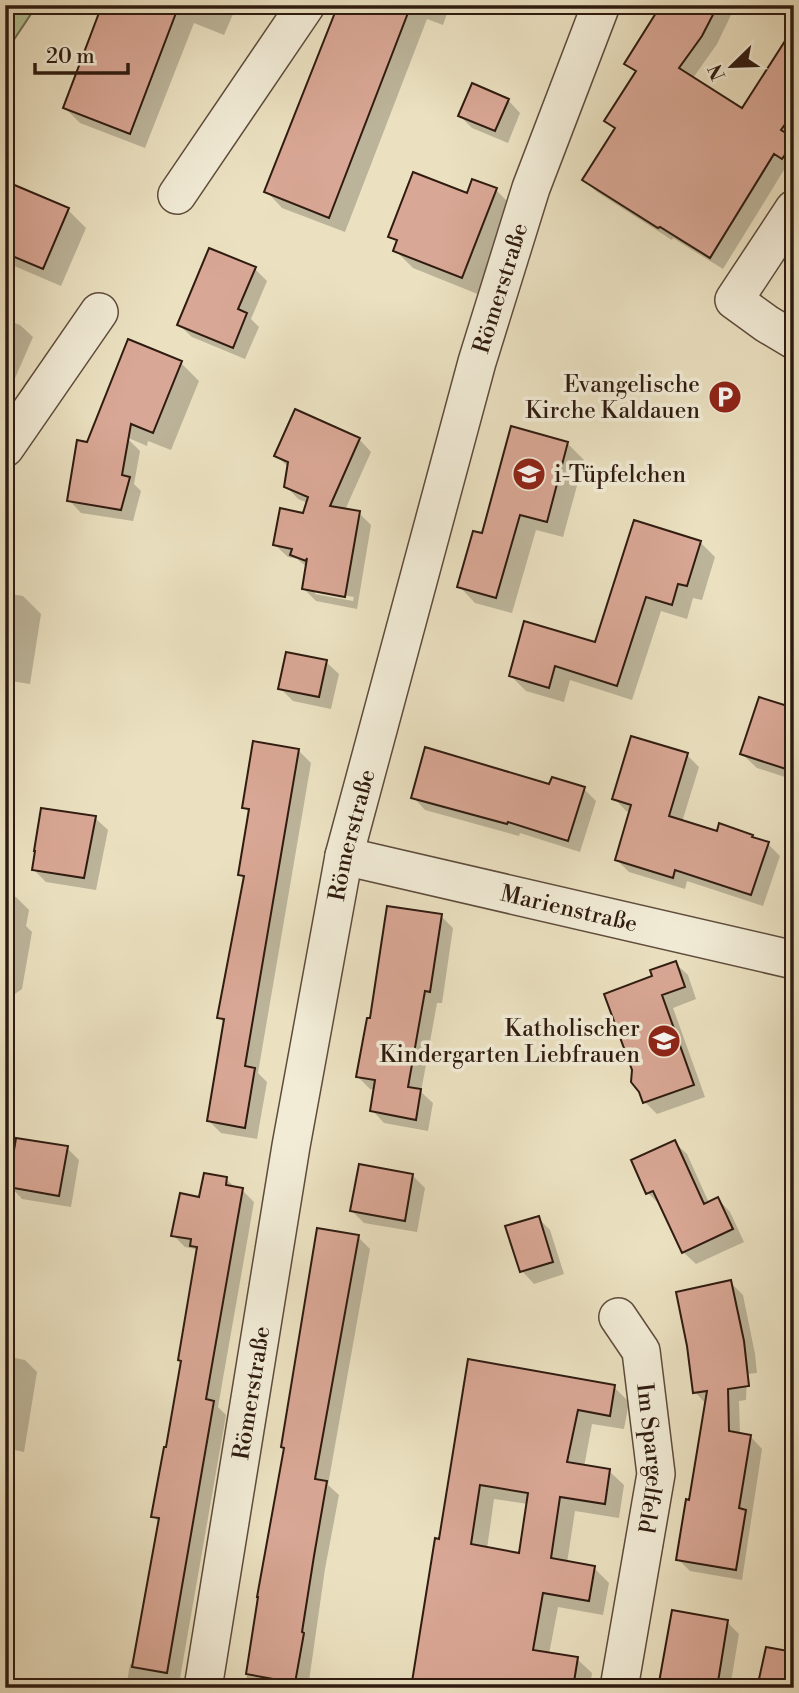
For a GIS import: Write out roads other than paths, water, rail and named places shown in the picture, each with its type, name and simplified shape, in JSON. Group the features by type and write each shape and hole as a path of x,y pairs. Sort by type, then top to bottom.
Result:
{"street":[{"path":"177,195 306,5"},
{"name":"Römerstraße","path":"203,1688 291,1146 344,856 477,362 531,188 601,5"},
{"path":"794,209 734,300 794,340"},
{"path":"5,448 99,312"},
{"name":"Marienstraße","path":"344,856 794,960"},
{"name":"Im Spargelfeld","path":"618,1317 641,1351 656,1474 619,1688"}],"place":[{"name":"Evangelische Kirche Kaldauen","path":"725,397"},
{"name":"i-Tüpfelchen","path":"529,474"},
{"name":"Katholischer Kindergarten Liebfrauen","path":"664,1041"}]}
